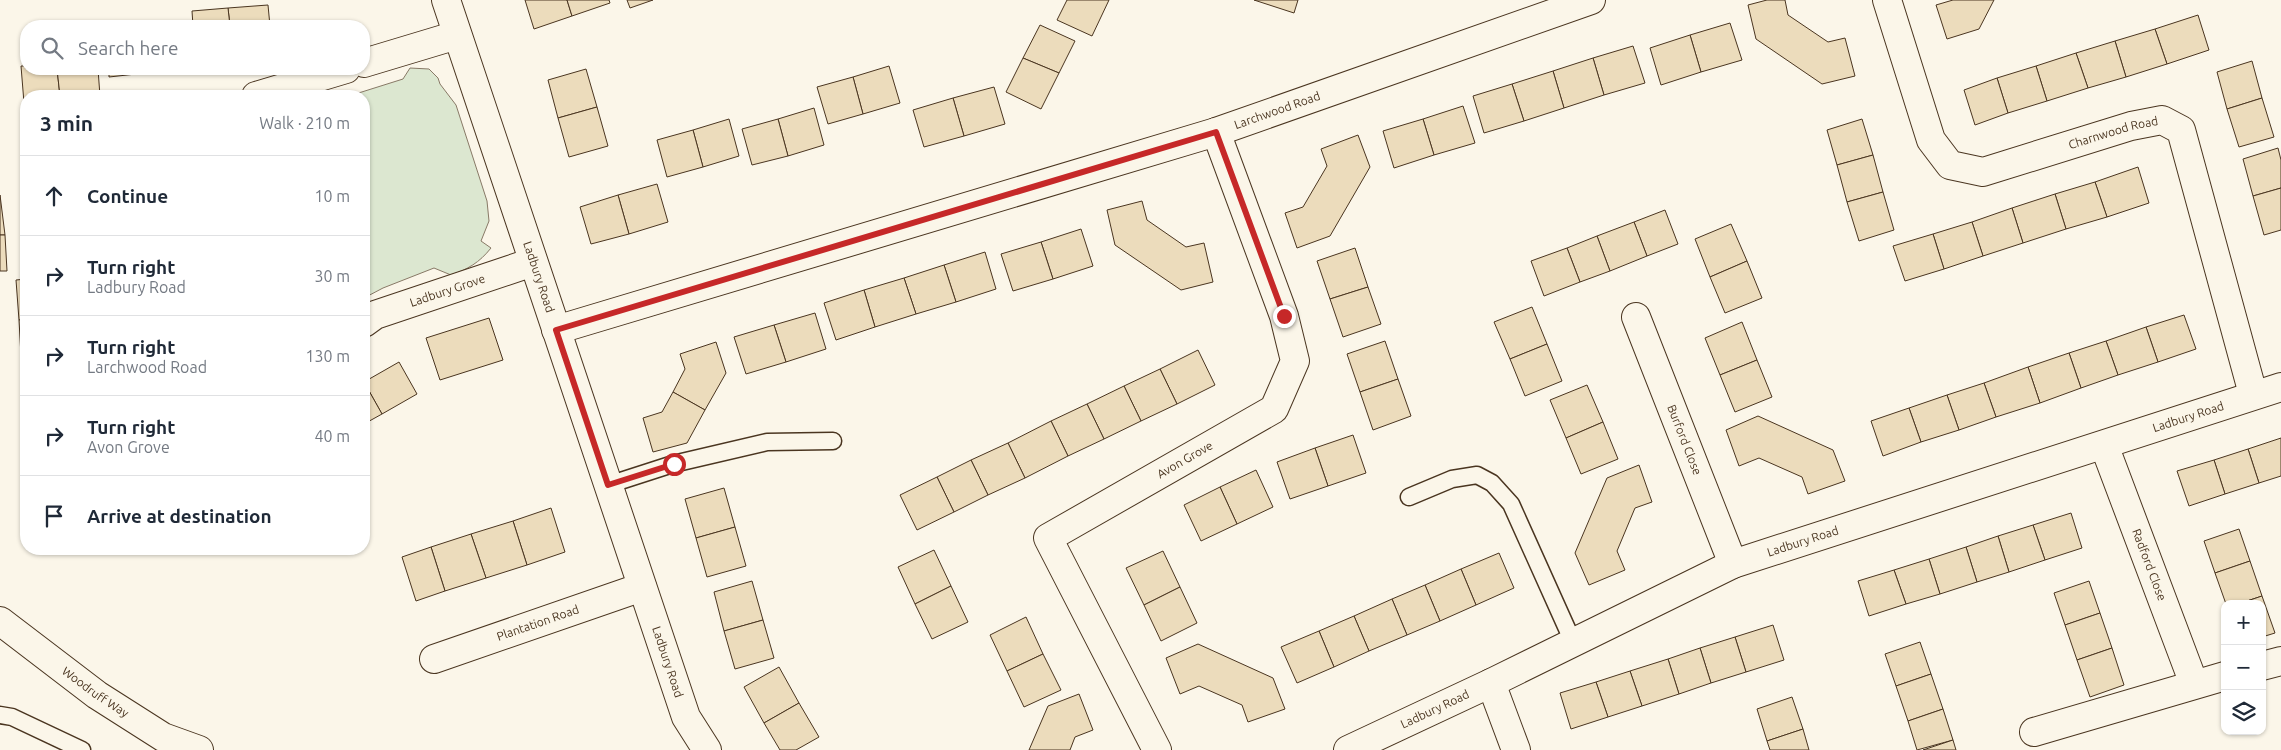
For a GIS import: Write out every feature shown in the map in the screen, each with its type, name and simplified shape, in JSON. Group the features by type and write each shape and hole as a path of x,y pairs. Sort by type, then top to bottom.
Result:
{"street":[{"name":"Ladbury Road","path":"446,0 686,717 707,750"},
{"name":"Larchwood Road","path":"556,330 1216,132 1590,0"},
{"name":"Charnwood Road","path":"1887,0 1931,140 1950,165 1983,172 2131,126 2162,120 2181,130 2253,394"},
{"path":"370,61 457,35"},
{"path":"276,90 326,75"},
{"name":"Avon Grove","path":"1156,750 1048,538 1274,409 1295,361 1284,316 1216,132"},
{"name":"Ladbury Grove","path":"370,319 375,315 533,262"},
{"name":"Burford Close","path":"1636,317 1733,564"},
{"name":"Ladbury Road","path":"1348,750 1491,683 1733,564 2281,386"},
{"name":"Radford Close","path":"2104,445 2194,684"},
{"name":"Plantation Road","path":"434,659 642,586"},
{"name":"Woodruff Way","path":"0,621 106,700 163,738 199,750"},
{"path":"2266,665 2281,661"},
{"path":"2034,732 2221,677"},
{"path":"1491,683 1516,750"}],"lane":[{"path":"608,485 674,464 767,442 833,441"},
{"path":"1409,496 1452,479 1477,475 1492,482 1510,504 1573,642"},
{"path":"0,715 12,717 82,750"}],"green space":[{"path":"410,68 429,69 438,78 440,84 456,105 487,201 489,221 481,241 491,248 478,262 457,273 451,275 434,268 370,295 370,90 368,90 403,79"}],"building":[{"path":"525,0 567,0 572,16 534,29"},
{"path":"567,0 609,0 610,3 572,16"},
{"path":"627,0 653,0 630,8"},
{"path":"1067,0 1109,0 1092,36 1057,20"},
{"path":"1254,0 1298,0 1294,13"},
{"path":"1767,0 1785,0 1788,15 1828,42 1845,38 1855,76 1822,84 1756,39 1748,5"},
{"path":"1953,0 1994,0 1979,29 1947,39 1936,5"},
{"path":"268,5 269,20 229,20 228,8"},
{"path":"228,8 229,20 193,20 192,11"},
{"path":"2198,15 2209,50 2167,64 2155,29"},
{"path":"1730,23 1742,60 1701,72 1690,35"},
{"path":"1040,25 1075,41 1059,73 1023,58"},
{"path":"2155,29 2167,64 2126,77 2115,41"},
{"path":"1690,35 1701,72 1661,85 1650,48"},
{"path":"2115,41 2126,77 2088,88 2076,53"},
{"path":"1633,46 1645,83 1604,95 1593,58"},
{"path":"2076,53 2088,88 2047,101 2036,66"},
{"path":"1023,58 1059,73 1041,109 1006,92"},
{"path":"1593,58 1604,95 1564,108 1553,71"},
{"path":"2252,61 2262,98 2227,109 2217,72"},
{"path":"889,66 900,103 863,114 853,77"},
{"path":"2036,66 2047,101 2008,113 1997,78"},
{"path":"586,69 597,107 558,118 548,80"},
{"path":"1553,71 1564,108 1524,121 1512,84"},
{"path":"22,75 58,75 59,90 23,90"},
{"path":"58,75 98,75 100,90 59,90"},
{"path":"109,75 127,75 109,77"},
{"path":"853,77 863,114 828,124 817,87"},
{"path":"1997,78 2008,113 1975,125 1964,90"},
{"path":"1512,84 1524,121 1484,133 1473,96"},
{"path":"994,87 1005,124 964,136 953,98"},
{"path":"953,98 964,136 924,147 913,110"},
{"path":"2262,98 2274,137 2239,147 2227,109"},
{"path":"1463,106 1475,143 1434,155 1423,119"},
{"path":"597,107 608,146 569,157 558,118"},
{"path":"814,108 824,145 788,156 778,119"},
{"path":"729,119 739,156 703,167 693,130"},
{"path":"778,119 788,156 752,165 742,129"},
{"path":"1423,119 1434,155 1394,168 1383,131"},
{"path":"1862,119 1873,155 1837,165 1827,130"},
{"path":"693,130 703,167 667,177 657,140"},
{"path":"1358,135 1370,167 1330,236 1297,248 1285,213 1303,207 1327,166 1321,149"},
{"path":"2278,148 2281,160 2281,188 2253,196 2243,159"},
{"path":"1873,155 1883,192 1847,202 1837,165"},
{"path":"2138,167 2149,203 2107,217 2095,182"},
{"path":"2095,182 2107,217 2066,229 2055,194"},
{"path":"657,184 668,222 629,234 618,195"},
{"path":"2281,188 2281,230 2264,235 2253,196"},
{"path":"1883,192 1894,230 1859,241 1847,202"},
{"path":"2055,194 2066,229 2023,243 2012,208"},
{"path":"0,195 5,235 0,235"},
{"path":"618,195 629,234 591,244 580,207"},
{"path":"1142,201 1147,220 1186,247 1204,243 1213,282 1181,290 1115,245 1107,210"},
{"path":"2012,208 2023,243 1983,256 1972,222"},
{"path":"1665,210 1678,244 1647,256 1634,222"},
{"path":"1634,222 1647,256 1610,271 1597,236"},
{"path":"1972,222 1983,256 1944,269 1933,234"},
{"path":"1731,224 1747,261 1710,277 1695,239"},
{"path":"1081,229 1093,266 1053,279 1041,242"},
{"path":"1933,234 1944,269 1905,281 1893,246"},
{"path":"0,235 5,235 7,271 0,271"},
{"path":"1597,236 1610,271 1580,282 1567,248"},
{"path":"1041,242 1053,279 1013,291 1001,254"},
{"path":"1355,248 1368,287 1330,299 1317,261"},
{"path":"1567,248 1580,282 1544,296 1531,261"},
{"path":"985,252 996,289 956,302 944,265"},
{"path":"1747,261 1762,298 1725,313 1710,277"},
{"path":"944,265 956,302 916,314 904,278"},
{"path":"904,278 916,314 875,327 864,290"},
{"path":"16,280 20,280 19,320"},
{"path":"1368,287 1381,324 1343,337 1330,299"},
{"path":"864,290 875,327 836,340 824,303"},
{"path":"1532,307 1547,344 1510,359 1494,322"},
{"path":"815,313 826,349 786,362 774,325"},
{"path":"2184,315 2196,349 2158,362 2146,327"},
{"path":"489,318 503,360 440,380 426,338"},
{"path":"1742,322 1757,360 1720,375 1705,338"},
{"path":"774,325 786,362 746,374 734,337"},
{"path":"2146,327 2158,362 2118,375 2106,341"},
{"path":"1385,341 1398,379 1360,392 1347,354"},
{"path":"2106,341 2118,375 2081,388 2069,353"},
{"path":"716,342 726,373 705,410 673,392 685,369 680,354"},
{"path":"1547,344 1562,381 1525,396 1510,359"},
{"path":"1198,350 1215,385 1177,404 1160,369"},
{"path":"2069,353 2081,388 2040,403 2028,367"},
{"path":"1757,360 1772,397 1735,412 1720,375"},
{"path":"399,362 417,394 382,414 370,393 370,379"},
{"path":"2028,367 2040,403 1996,417 1984,383"},
{"path":"1160,369 1177,404 1141,421 1124,386"},
{"path":"1398,379 1411,416 1373,430 1360,392"},
{"path":"1984,383 1996,417 1959,430 1947,395"},
{"path":"1587,385 1603,422 1566,438 1550,400"},
{"path":"1124,386 1141,421 1104,439 1087,404"},
{"path":"673,392 705,410 687,443 653,452 643,418 662,412"},
{"path":"370,393 382,414 370,421"},
{"path":"1947,395 1959,430 1921,442 1909,408"},
{"path":"1087,404 1104,439 1068,456 1051,421"},
{"path":"1909,408 1921,442 1883,456 1871,421"},
{"path":"1758,416 1833,450 1845,481 1808,494 1802,477 1759,458 1739,466 1726,430"},
{"path":"1051,421 1068,456 1025,478 1008,443"},
{"path":"1603,422 1618,459 1581,474 1566,438"},
{"path":"1353,435 1366,473 1328,486 1315,448"},
{"path":"2281,438 2281,476 2259,483 2248,449"},
{"path":"1008,443 1025,478 988,495 971,460"},
{"path":"1315,448 1328,486 1290,499 1277,462"},
{"path":"2248,449 2259,483 2225,494 2214,460"},
{"path":"971,460 988,495 954,512 937,477"},
{"path":"2214,460 2225,494 2189,506 2177,471"},
{"path":"1639,465 1652,502 1635,508 1617,551 1625,570 1589,585 1575,553 1607,478"},
{"path":"1256,470 1273,507 1237,524 1220,487"},
{"path":"937,477 954,512 917,530 900,495"},
{"path":"1220,487 1237,524 1201,541 1184,505"},
{"path":"724,488 735,527 696,538 685,499"},
{"path":"551,508 565,552 527,565 513,521"},
{"path":"2071,513 2082,548 2045,560 2033,525"},
{"path":"513,521 527,565 486,578 471,534"},
{"path":"2033,525 2045,560 2009,572 1998,536"},
{"path":"735,527 746,566 707,577 696,538"},
{"path":"2239,529 2250,561 2215,573 2204,541"},
{"path":"471,534 486,578 445,591 431,547"},
{"path":"1998,536 2009,572 1977,582 1966,547"},
{"path":"431,547 445,591 416,601 402,557"},
{"path":"1966,547 1977,582 1940,594 1929,559"},
{"path":"934,550 951,586 915,604 898,567"},
{"path":"1163,551 1180,587 1144,605 1126,568"},
{"path":"1499,553 1514,588 1476,605 1461,569"},
{"path":"1929,559 1940,594 1906,604 1894,570"},
{"path":"2250,561 2262,596 2250,600 2225,600 2215,573"},
{"path":"1461,569 1476,605 1440,621 1425,585"},
{"path":"1894,570 1906,604 1869,616 1858,581"},
{"path":"752,581 763,620 724,631 714,592"},
{"path":"2089,581 2100,613 2065,625 2054,593"},
{"path":"1425,585 1440,621 1407,635 1392,599"},
{"path":"951,586 968,622 932,639 915,604"},
{"path":"1180,587 1197,623 1161,641 1144,605"},
{"path":"2262,596 2263,600 2250,600"},
{"path":"1392,599 1407,635 1369,651 1354,616"},
{"path":"2266,607 2275,633 2266,636"},
{"path":"2100,613 2112,648 2077,660 2065,625"},
{"path":"1354,616 1369,651 1334,667 1319,631"},
{"path":"1026,617 1043,654 1007,671 990,635"},
{"path":"763,620 774,658 735,669 724,631"},
{"path":"1773,625 1784,660 1746,672 1735,637"},
{"path":"1319,631 1334,667 1297,683 1281,647"},
{"path":"1735,637 1746,672 1711,683 1700,648"},
{"path":"1920,642 1931,674 1896,686 1885,654"},
{"path":"1198,644 1273,678 1285,709 1248,722 1242,705 1199,686 1180,694 1166,658"},
{"path":"1700,648 1711,683 1679,694 1668,659"},
{"path":"2112,648 2124,685 2090,697 2077,660"},
{"path":"1043,654 1061,690 1024,707 1007,671"},
{"path":"1668,659 1679,694 1642,706 1630,671"},
{"path":"779,667 799,703 764,723 744,687"},
{"path":"1630,671 1642,706 1608,717 1596,682"},
{"path":"1931,674 1943,709 1908,721 1896,686"},
{"path":"1596,682 1608,717 1571,729 1560,693"},
{"path":"1079,694 1093,730 1075,737 1070,750 1029,750 1048,706"},
{"path":"1792,697 1803,729 1767,741 1757,709"},
{"path":"799,703 819,737 796,750 780,750 764,723"},
{"path":"1943,709 1953,740 1917,750 1908,721"},
{"path":"1803,729 1809,750 1770,750 1767,741"},
{"path":"1953,740 1956,750 1923,750"}],"route":[{"path":"674,464 608,485 556,330 1216,132 1284,316"}]}
